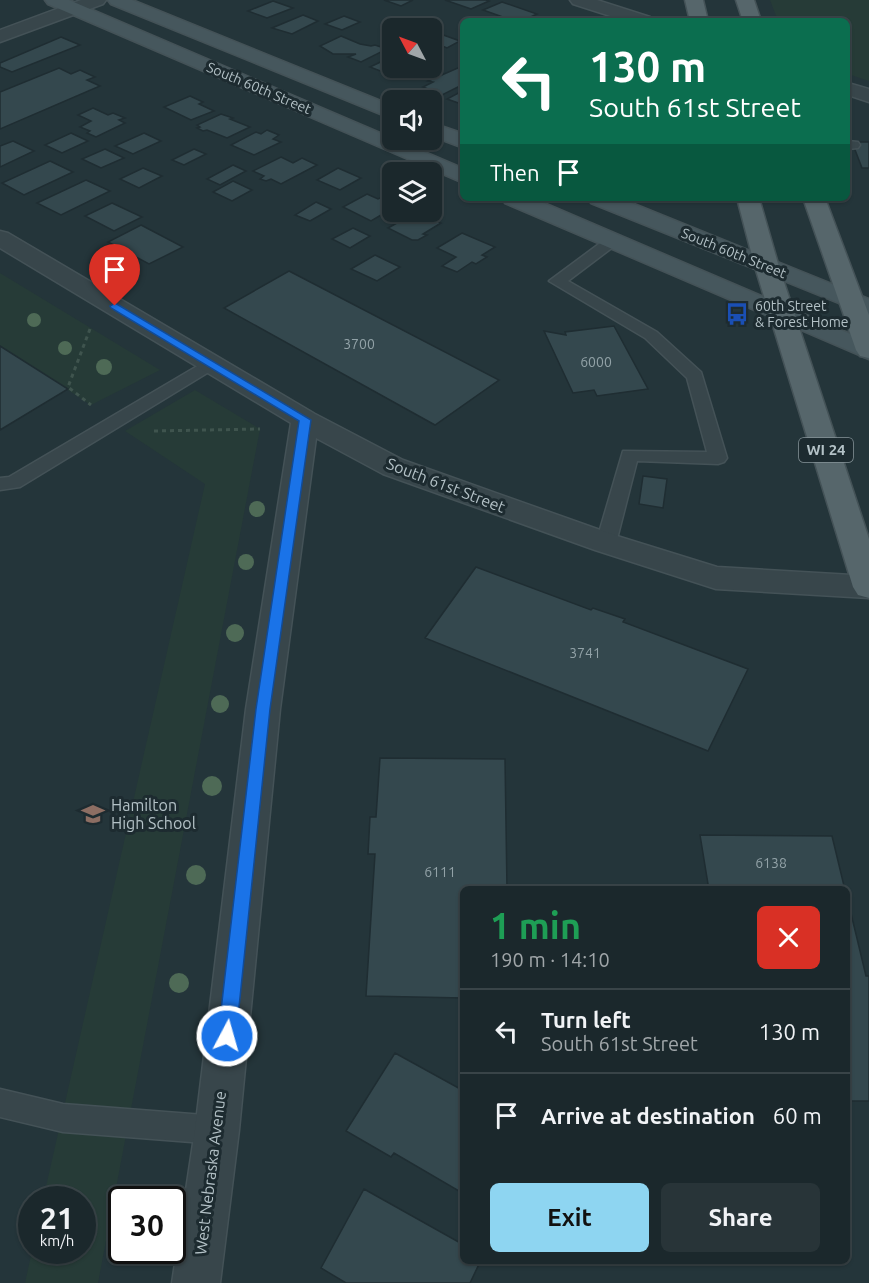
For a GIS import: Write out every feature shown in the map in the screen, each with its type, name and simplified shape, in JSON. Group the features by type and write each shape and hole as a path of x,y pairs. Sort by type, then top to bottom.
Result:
{"main road":[{"name":"South 60th Street","path":"54,0 460,175"},
{"name":"South 60th Street","path":"117,0 382,108"},
{"path":"694,0 698,18"},
{"path":"746,0 751,18"},
{"path":"442,133 460,140"},
{"path":"520,201 869,351"},
{"name":"South 60th Street","path":"606,201 859,304"},
{"name":"WI 24","path":"749,201 767,267 869,587"},
{"path":"815,201 859,304 869,351"}],"street":[{"path":"0,36 97,0"},
{"path":"579,0 635,18"},
{"path":"850,90 869,96"},
{"name":"South 61st Street","path":"0,237 305,420 393,467 606,543 716,578 869,587"},
{"name":"West Nebraska Avenue","path":"196,1283 217,1130 263,709 305,420"}],"lane":[{"path":"606,543 629,455 718,458 695,376 651,334 557,281 612,241"},
{"path":"0,484 13,483 211,363"},
{"path":"0,1102 63,1118 217,1130"}],"path":[{"path":"90,329 68,387 91,405 91,411"},
{"path":"147,431 260,429"}],"green space":[{"path":"770,0 869,0 869,81 850,75 850,18 777,18"},
{"path":"0,273 160,370 91,405 0,346"},
{"path":"195,390 260,429 116,1186 108,1186 108,1230 98,1283 25,1283 29,1264 96,1264 96,1186 46,1186 205,484 125,431"}],"building":[{"path":"384,0 413,0 401,6"},
{"path":"445,0 486,0 489,1 471,9"},
{"path":"273,1 293,8 267,18 248,11"},
{"path":"502,2 537,14 528,18 506,18 483,10"},
{"path":"303,15 318,21 292,34 272,28"},
{"path":"344,16 360,22 342,30 325,24"},
{"path":"442,35 460,41 447,48 442,46"},
{"path":"341,36 360,44 382,47 382,52 361,62 348,57 356,54 333,54 320,46"},
{"path":"61,37 80,45 12,72 0,67 0,63"},
{"path":"382,61 382,72 370,67"},
{"path":"460,67 460,86 442,95 442,90 430,90 423,87 433,82 428,81 442,78 442,75"},
{"path":"59,68 71,74 80,70 95,77 87,80 100,86 0,129 0,92"},
{"path":"460,92 460,104 447,99"},
{"path":"190,96 203,102 199,104 214,111 191,120 164,107"},
{"path":"93,108 108,115 113,113 125,118 119,120 125,123 96,137 87,133 90,131 80,127 91,121 78,115"},
{"path":"221,114 250,127 227,138 197,128 200,127 197,125"},
{"path":"267,130 279,135 273,139 281,142 254,155 231,145 256,132 261,134"},
{"path":"71,133 88,141 62,153 45,145"},
{"path":"144,133 161,141 133,154 115,146"},
{"path":"13,141 34,151 0,167 0,146"},
{"path":"852,142 869,142 869,168 862,168"},
{"path":"105,149 124,158 101,168 82,159"},
{"path":"194,149 206,154 184,165 172,160"},
{"path":"281,157 293,163 302,158 317,165 281,184 271,179 266,181 260,179 264,176 253,171"},
{"path":"50,161 73,172 24,195 2,183"},
{"path":"233,165 246,171 220,185 207,179"},
{"path":"143,168 162,176 139,188 120,179"},
{"path":"338,168 361,178 340,190 317,180"},
{"path":"86,180 110,191 61,215 37,203"},
{"path":"233,181 252,190 232,201 213,192"},
{"path":"367,194 378,199 382,197 382,214 371,221 343,207"},
{"path":"316,202 331,209 310,221 295,215"},
{"path":"112,203 142,217 114,231 85,216"},
{"path":"399,222 441,223 423,234 427,235 418,240 412,240 388,228"},
{"path":"141,225 183,247 149,264 108,242"},
{"path":"353,228 370,236 350,248 332,239"},
{"path":"462,233 495,247 482,255 487,257 476,264 472,262 457,272 442,266 456,257 437,248"},
{"path":"375,255 400,267 377,281 351,269"},
{"path":"289,271 499,380 435,425 224,308"},
{"path":"614,326 648,389 597,396 594,390 573,393 544,331 566,335 565,332"},
{"path":"0,346 68,389 0,430"},
{"path":"643,476 667,479 663,508 639,504"},
{"path":"476,567 591,610 593,608 625,619 623,622 748,669 708,751 425,638"},
{"path":"380,758 505,759 507,886 460,886 460,998 366,996 375,854 368,854 370,817 376,817"},
{"path":"700,835 832,836 844,886 708,886"},
{"path":"850,909 866,976 869,976 869,1101 850,1101"},
{"path":"395,1053 460,1089 460,1192 394,1153 391,1157 346,1131"},
{"path":"364,1189 460,1243 460,1264 479,1264 470,1283 346,1283 321,1268"}],"place":[{"name":"60th Street & Forest Home","path":"737,314"},
{"name":"Hamilton High School","path":"93,814"}],"route":[{"path":"115,306 305,420 263,709 227,1036"}]}
